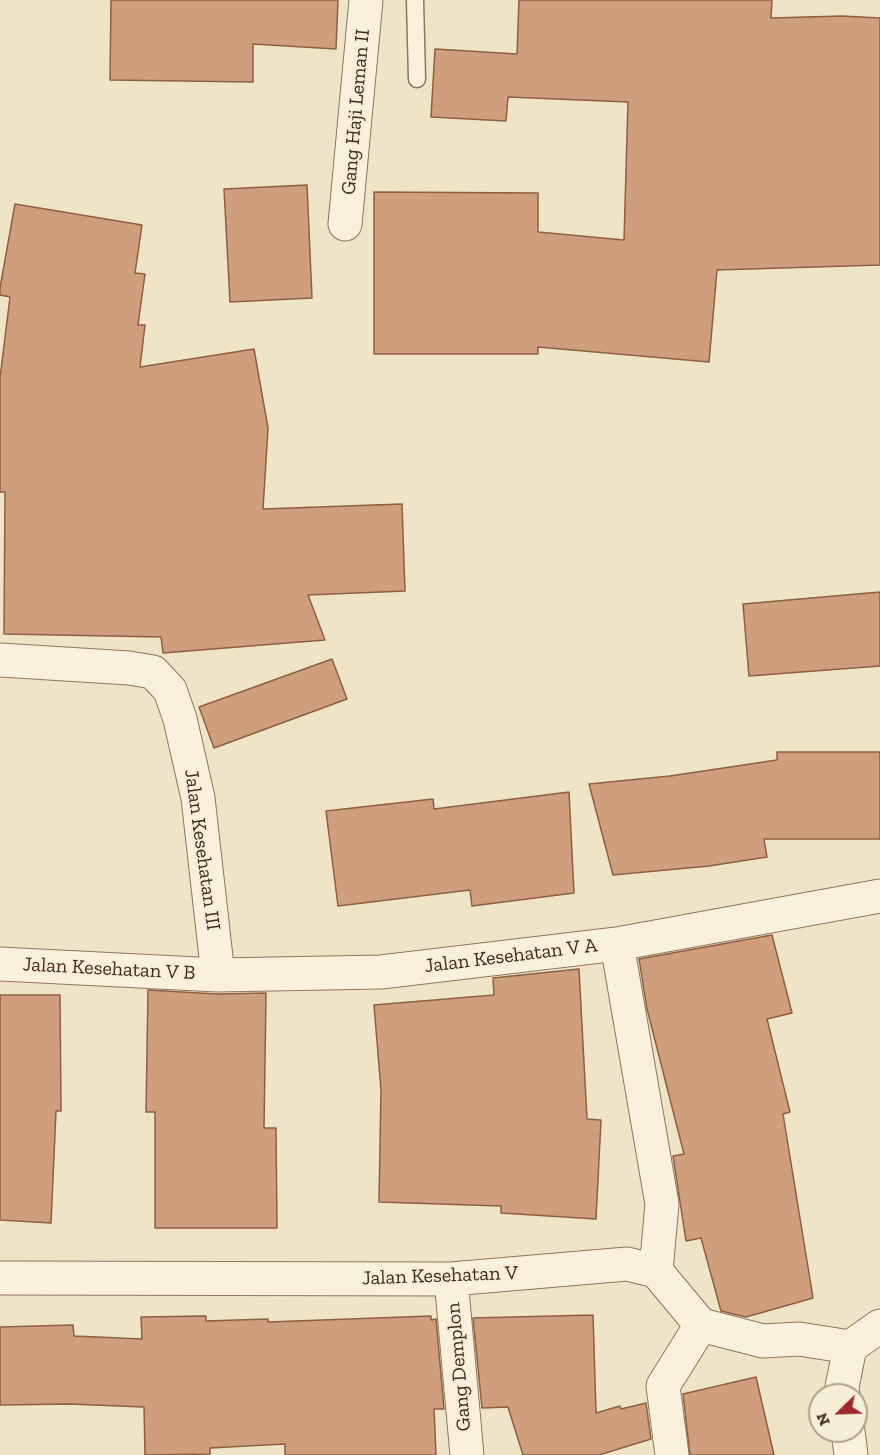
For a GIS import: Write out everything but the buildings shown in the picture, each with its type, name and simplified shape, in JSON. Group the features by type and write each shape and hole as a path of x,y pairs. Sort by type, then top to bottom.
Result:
{"street":[{"name":"Gang Haji Leman II","path":"345,224 366,0"},
{"name":"Jalan Kesehatan III","path":"0,660 129,668 153,672 170,690 180,719 198,798 218,975"},
{"path":"617,944 880,896"},
{"name":"Jalan Kesehatan V A","path":"218,975 381,972 617,944 662,1204 656,1271"},
{"name":"Jalan Kesehatan V B","path":"0,964 218,975"},
{"name":"Jalan Kesehatan V","path":"0,1278 451,1279 627,1264 656,1271"},
{"path":"656,1271 701,1325 763,1341 799,1339 850,1347"},
{"name":"Gang Demplon","path":"451,1279 467,1455"},
{"path":"672,1455 663,1386 701,1325"},
{"path":"843,1383 850,1347 880,1326"}],"lane":[{"path":"415,0 417,79"}]}
